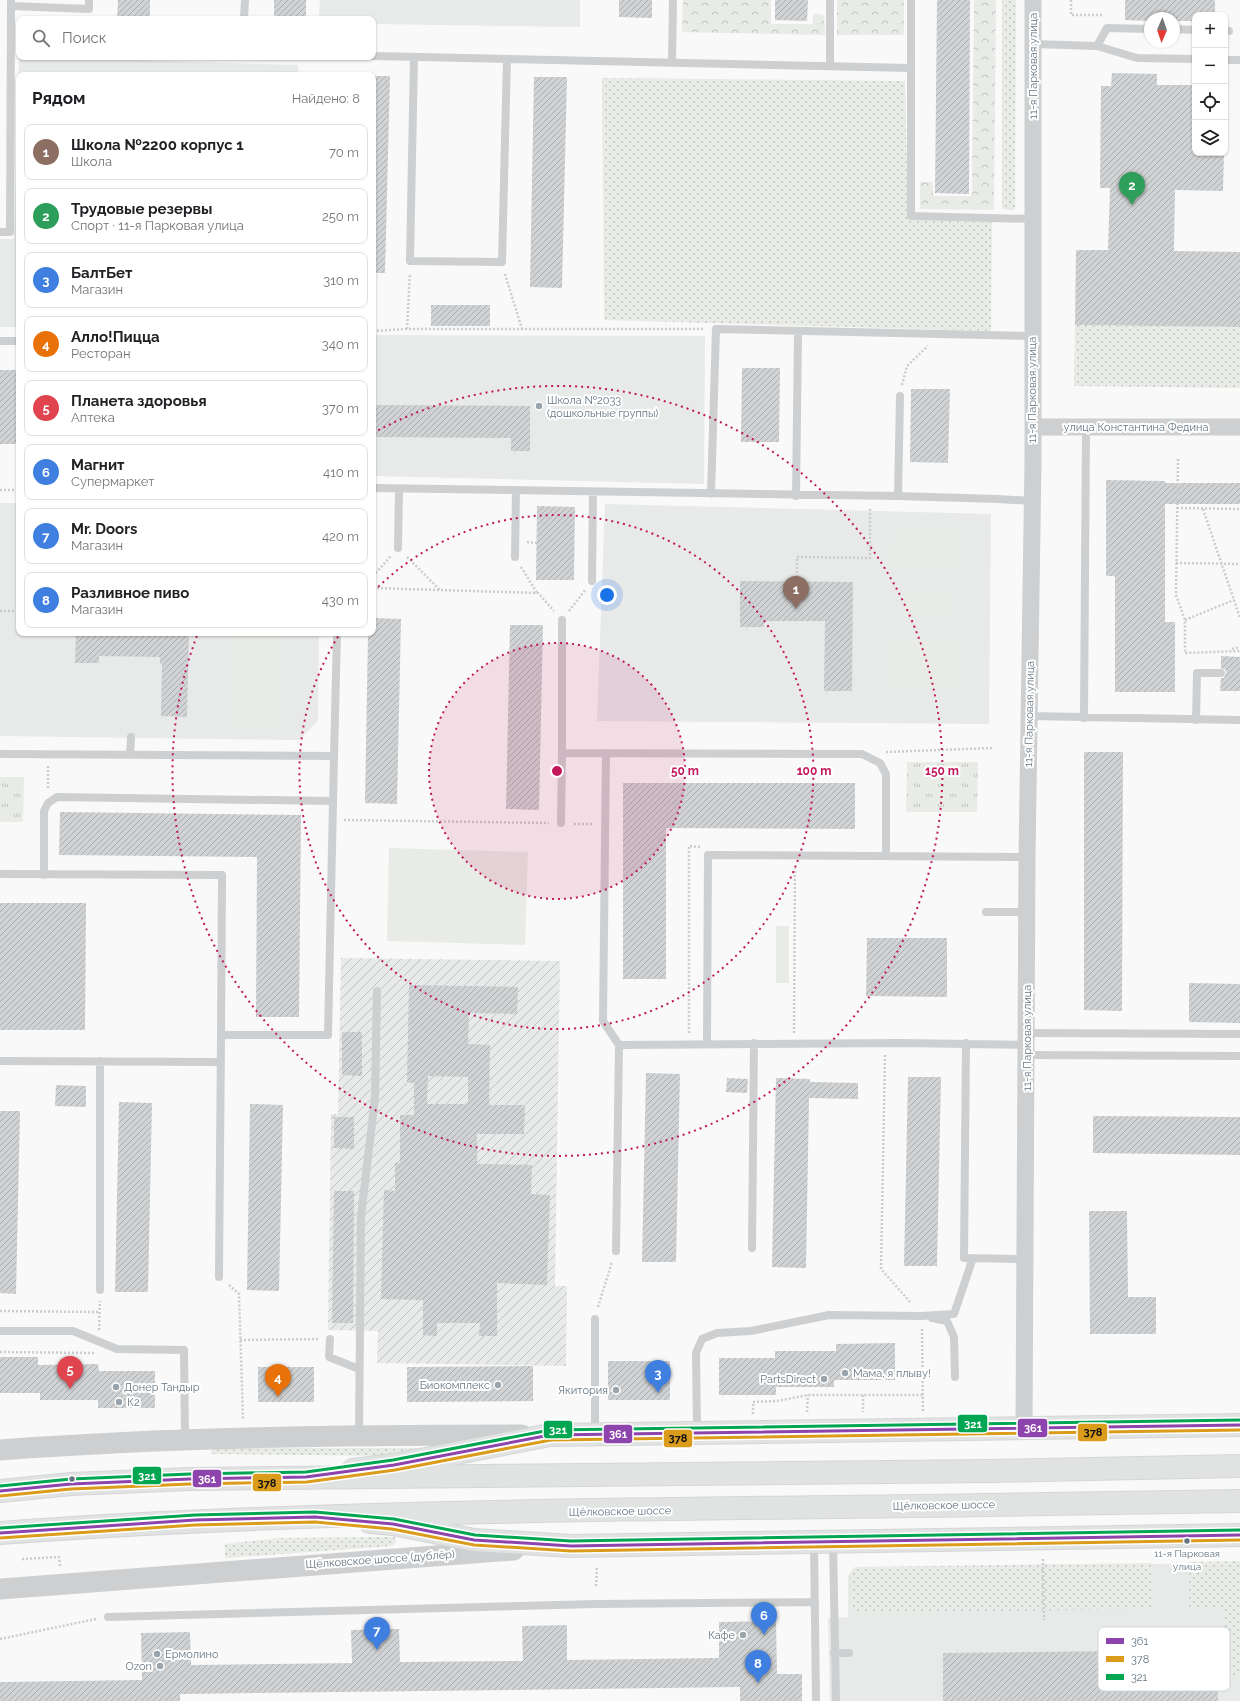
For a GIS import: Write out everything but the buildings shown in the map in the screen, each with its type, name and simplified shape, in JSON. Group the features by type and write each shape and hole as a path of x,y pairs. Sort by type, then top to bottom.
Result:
{"main road":[{"path":"306,1477 394,1464 550,1435 1240,1425"},
{"path":"0,1491 71,1484 190,1479 988,1471 1240,1466"},
{"name":"Щёлковское шоссе","path":"0,1534 144,1523 462,1513 1240,1501"},
{"path":"315,1517 393,1524 474,1540 571,1546"},
{"name":"Щёлковское шоссе (дублёр)","path":"571,1546 1240,1535"}],"street":[{"name":"11-я Парковая улица","path":"1024,1429 1027,857 1033,427 1033,0"},
{"name":"улица Константина Федина","path":"1033,427 1240,427"},
{"path":"0,1450 185,1440 359,1435 550,1435"},
{"name":"Щёлковское шоссе (дублёр)","path":"0,1589 571,1546"}],"lane":[{"path":"0,232 10,232 11,3 89,9 89,0"},
{"path":"244,16 245,0"},
{"path":"672,0 672,62"},
{"path":"830,0 830,66"},
{"path":"911,0 911,216 1033,219"},
{"path":"1097,46 1107,28 1144,29"},
{"path":"1180,29 1192,30"},
{"path":"1033,44 1097,46 1137,58 1192,59"},
{"path":"376,56 911,68"},
{"path":"414,57 410,261 502,262 507,59"},
{"path":"1228,60 1240,60"},
{"path":"711,494 716,329 1032,336"},
{"path":"796,496 798,332"},
{"path":"0,341 16,341"},
{"path":"898,496 900,396"},
{"path":"1084,718 1086,427"},
{"path":"376,488 796,496 898,496 998,499 1032,502"},
{"path":"398,548 399,489"},
{"path":"515,557 516,490"},
{"path":"592,581 593,492"},
{"path":"561,823 562,620"},
{"path":"221,1035 328,1036 337,636"},
{"path":"1196,720 1197,672 1221,673"},
{"path":"1029,716 1240,720"},
{"path":"1106,718 1110,727"},
{"path":"130,755 131,737"},
{"path":"562,753 862,754 880,763 886,774 886,856"},
{"path":"606,753 603,1021 619,1045 616,1252"},
{"path":"0,754 334,756"},
{"path":"44,875 44,811 48,803 58,797 334,801"},
{"path":"707,1044 708,855 1027,857"},
{"path":"0,874 222,875 219,1277"},
{"path":"986,912 1027,912"},
{"path":"359,1435 361,1216 375,1098 377,991"},
{"path":"619,1045 754,1043 1027,1044 1240,1034"},
{"path":"752,1248 754,1043"},
{"path":"966,1044 964,1258 1024,1259"},
{"path":"1027,1044 1240,1056"},
{"path":"0,1061 221,1062"},
{"path":"100,1061 100,1290"},
{"path":"697,1432 696,1353 702,1339 717,1333 751,1331 828,1315 921,1316 954,1314 973,1258"},
{"path":"921,1316 947,1321 954,1337 955,1377"},
{"path":"594,1319 595,1434"},
{"path":"0,1331 73,1331 117,1349 184,1350 185,1440"},
{"path":"330,1339 329,1357 359,1369"},
{"path":"816,1701 815,1602 824,1541"},
{"path":"824,1541 834,1653 836,1701"},
{"path":"108,1617 596,1604 815,1602"},
{"path":"834,1653 849,1653"}],"path":[{"path":"1071,0 1071,15 1107,15 1107,28"},
{"path":"407,329 410,261"},
{"path":"502,262 522,330"},
{"path":"376,331 407,329 716,329"},
{"path":"900,396 907,366 940,335"},
{"path":"1178,459 1176,595 1185,620 1185,653 1240,651"},
{"path":"0,490 16,490"},
{"path":"797,581 797,557 870,558 870,504"},
{"path":"1177,508 1240,509"},
{"path":"1203,509 1240,618"},
{"path":"376,573 398,548 441,590"},
{"path":"515,557 538,593 562,620 592,581"},
{"path":"1176,563 1240,564"},
{"path":"376,588 538,593"},
{"path":"1185,620 1234,600"},
{"path":"0,611 16,611"},
{"path":"1228,651 1240,647"},
{"path":"862,754 994,748"},
{"path":"48,754 48,803"},
{"path":"333,819 605,824"},
{"path":"688,1044 690,846 704,846"},
{"path":"794,1043 795,856"},
{"path":"885,1043 881,1269 921,1316 922,1414"},
{"path":"594,1319 616,1252"},
{"path":"98,1341 100,1290"},
{"path":"239,1294 243,1422"},
{"path":"0,1311 99,1312"},
{"path":"240,1340 330,1339"},
{"path":"0,1352 95,1354"},
{"path":"753,1416 752,1402 777,1401 808,1395 923,1395"},
{"path":"808,1395 808,1415"},
{"path":"863,1395 863,1415"},
{"path":"22,1559 53,1557"},
{"path":"1043,1559 1044,1620"},
{"path":"596,1586 597,1566"},
{"path":"0,1639 108,1617"}],"shaded area":[{"path":"320,0 580,0 580,27 376,24 376,16 319,16"},
{"path":"19,60 124,60 298,65 298,72 19,72"},
{"path":"16,166 16,327 0,327 0,239 14,239"},
{"name":"Школа №2033 (дошкольные группы)","path":"376,335 705,336 704,484 376,476"},
{"path":"0,503 16,503 16,636 319,636 318,721 299,740 0,736"},
{"path":"605,504 991,514 989,724 597,721"},
{"path":"341,958 560,961 555,1286 567,1286 566,1366 377,1363 378,1331 328,1330 331,1114 338,1114"},
{"path":"1240,1563 1240,1701 830,1701 828,1618 848,1617 848,1575 1043,1565"}],"green space":[{"path":"683,0 771,0 771,24 813,24 813,14 824,15 825,35 682,32"},
{"path":"837,0 904,0 904,35 837,35"},
{"path":"974,0 996,0 994,210 920,209 920,182 933,182 933,196 972,196"},
{"path":"1002,0 1016,0 1015,210 1002,209"},
{"path":"602,78 905,81 908,220 992,222 991,331 604,320"},
{"path":"1075,325 1240,327 1240,388 1074,386"},
{"path":"893,526 959,527 958,571 892,570"},
{"path":"905,590 951,591 951,617 904,616"},
{"path":"233,636 283,636 282,724 232,724"},
{"path":"886,639 962,640 961,686 885,685"},
{"path":"907,762 978,762 977,812 906,812"},
{"path":"0,777 24,777 23,822 0,822"},
{"path":"389,848 528,852 525,945 387,941"},
{"path":"776,926 789,926 789,983 776,983"},
{"path":"213,1448 430,1448 399,1456 210,1454"},
{"path":"395,1537 396,1542 392,1546 225,1558 225,1544 279,1538"},
{"path":"1240,1561 1240,1677 1230,1677 1230,1627 1225,1627 1225,1608 1189,1608 1189,1562"},
{"path":"1152,1563 1151,1609 851,1613 850,1572 855,1567"}],"transit line":[{"name":"321","path":"0,1486 71,1479 190,1474 306,1472 393,1460 550,1430 1240,1420"},
{"name":"361","path":"0,1491 71,1484 190,1479 306,1477 394,1465 550,1435 1240,1425"},
{"name":"378","path":"0,1496 71,1489 190,1484 307,1482 395,1470 551,1440 1240,1430"},
{"name":"321","path":"0,1528 195,1515 315,1512 394,1519 475,1535 571,1541 1240,1530"},
{"name":"361","path":"0,1533 195,1520 315,1517 393,1524 474,1540 571,1546 1240,1535"},
{"name":"378","path":"0,1538 195,1525 315,1522 392,1529 474,1545 571,1551 1240,1540"}],"place":[{"name":"Трудовые резервы","path":"1132,205"},
{"name":"Школа №2033 (дошкольные группы)","path":"539,406"},
{"name":"Школа №2200 корпус 1","path":"796,609"},
{"name":"Мама, я плыву!","path":"845,1373"},
{"name":"PartsDirect","path":"824,1379"},
{"name":"Биокомплекс","path":"498,1385"},
{"name":"Донер Тандыр","path":"116,1387"},
{"name":"Планета здоровья","path":"70,1389"},
{"name":"Якитория","path":"616,1390"},
{"name":"БалтБет","path":"658,1393"},
{"name":"Алло!Пицца","path":"278,1397"},
{"name":"К2","path":"119,1402"},
{"name":"11-я Парковая улица","path":"1187,1541"},
{"name":"Кафе","path":"743,1635"},
{"name":"Магнит","path":"764,1635"},
{"name":"Mr. Doors","path":"377,1650"},
{"name":"Ермолино","path":"157,1654"},
{"name":"Ozon","path":"160,1666"},
{"name":"Разливное пиво","path":"758,1683"}]}
